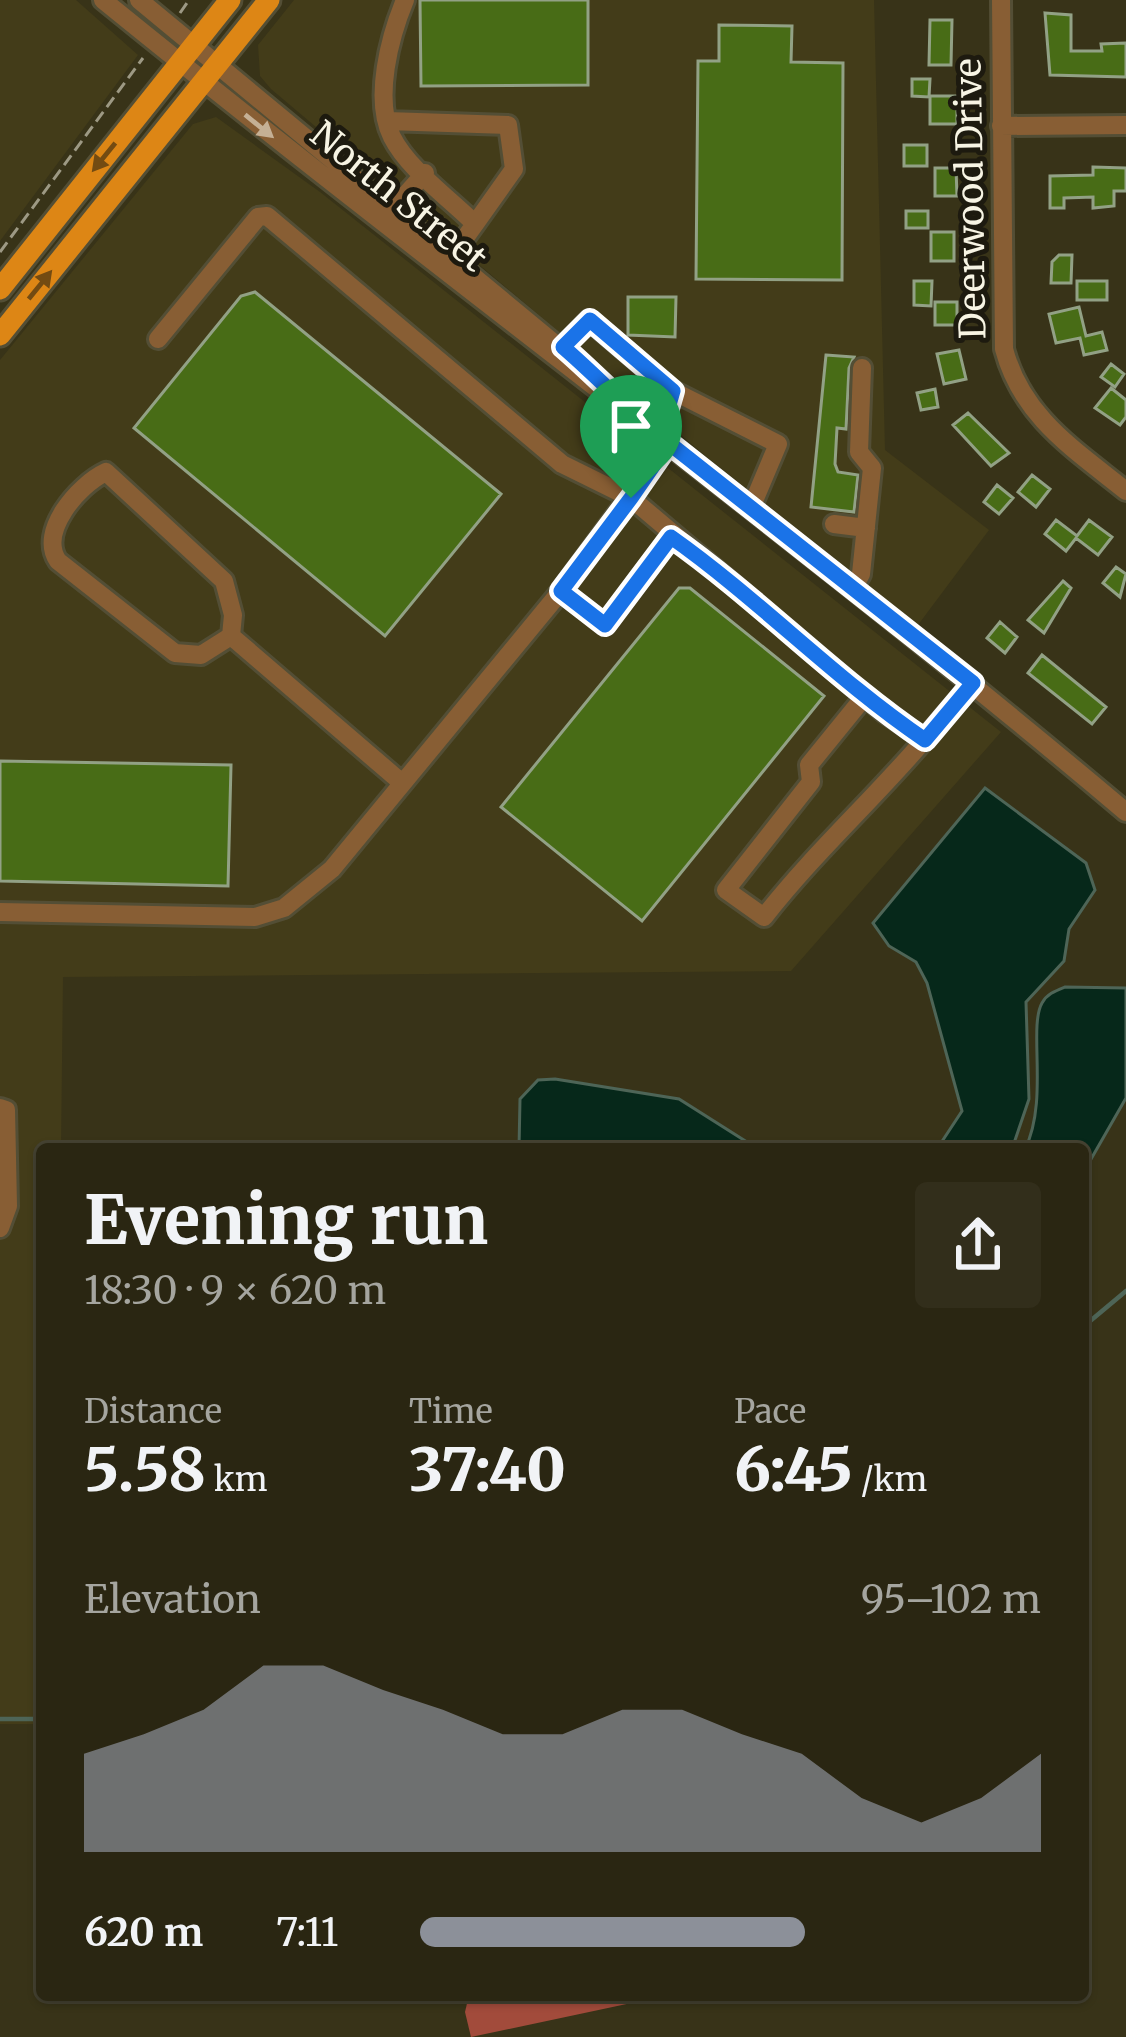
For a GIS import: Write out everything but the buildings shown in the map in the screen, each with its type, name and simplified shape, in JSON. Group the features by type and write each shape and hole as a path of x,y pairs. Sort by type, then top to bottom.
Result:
{"main road":[{"path":"0,289 230,0"},
{"path":"0,335 269,0"}],"street":[{"name":"North Street","path":"103,0 156,44 187,54 394,208 563,347 665,440"},
{"name":"North Street","path":"140,0 171,26 187,54"},
{"path":"405,0 387,70 387,121 401,149 476,224"},
{"name":"Deerwood Drive","path":"1001,0 1001,329 1008,365 1036,416 1126,491"},
{"name":"North Street","path":"211,73 455,284 854,587 1126,812"},
{"path":"387,121 508,125 514,169 452,256"},
{"path":"1001,125 1126,125"},
{"path":"394,208 425,173"},
{"path":"158,339 258,218 267,216 562,464 631,498 671,537 774,614 866,696 925,740"},
{"path":"563,347 590,320 673,391 778,444 751,508"},
{"path":"854,587 872,468 859,452 862,368"},
{"path":"0,912 255,917 284,908 332,869 561,591 631,498 665,440 673,391"},
{"path":"106,472 224,581 233,614 230,636 201,656 176,652 58,561 50,549 50,533 92,479 106,472"},
{"path":"834,524 866,528"},
{"path":"561,591 605,625 671,537"},
{"path":"230,636 401,782"},
{"path":"866,696 809,765 811,782 726,890 764,917 820,846 853,823 973,683"},
{"path":"0,1108 6,1110 3,1160 8,1206 0,1228"}],"path":[{"path":"171,26 190,0"},
{"path":"0,252 156,44"}],"shaded area":[{"path":"0,0 76,0 138,55 0,241"},
{"path":"294,0 874,0 885,450 989,530 918,625 708,458 271,89 260,76 258,45"},
{"path":"216,117 320,192 1001,732 791,971 63,977 61,1143 36,1143 36,1724 0,1724 0,360 193,124"},
{"path":"985,788 1086,863 1095,890 1069,929 1064,961 1026,1002 1029,1099 1014,1143 941,1143 962,1111 927,983 916,962 889,946 873,923"},
{"path":"1126,988 1126,1098 1089,1163 1089,1143 1027,1143 1036,1109 1038,1014 1046,997 1055,991"},
{"path":"538,1080 679,1099 749,1143 519,1143 520,1099"},
{"path":"468,2001 641,2001 471,2037 465,2012"}],"waterway":[{"path":"1089,1322 1126,1291"},
{"path":"0,1719 36,1719"}],"route":[{"path":"631,498 561,591 605,625 671,537 774,614 885,713 925,740 973,683 911,631 660,436 673,391 590,320 563,347 628,402 660,436 669,443 631,498"}]}
